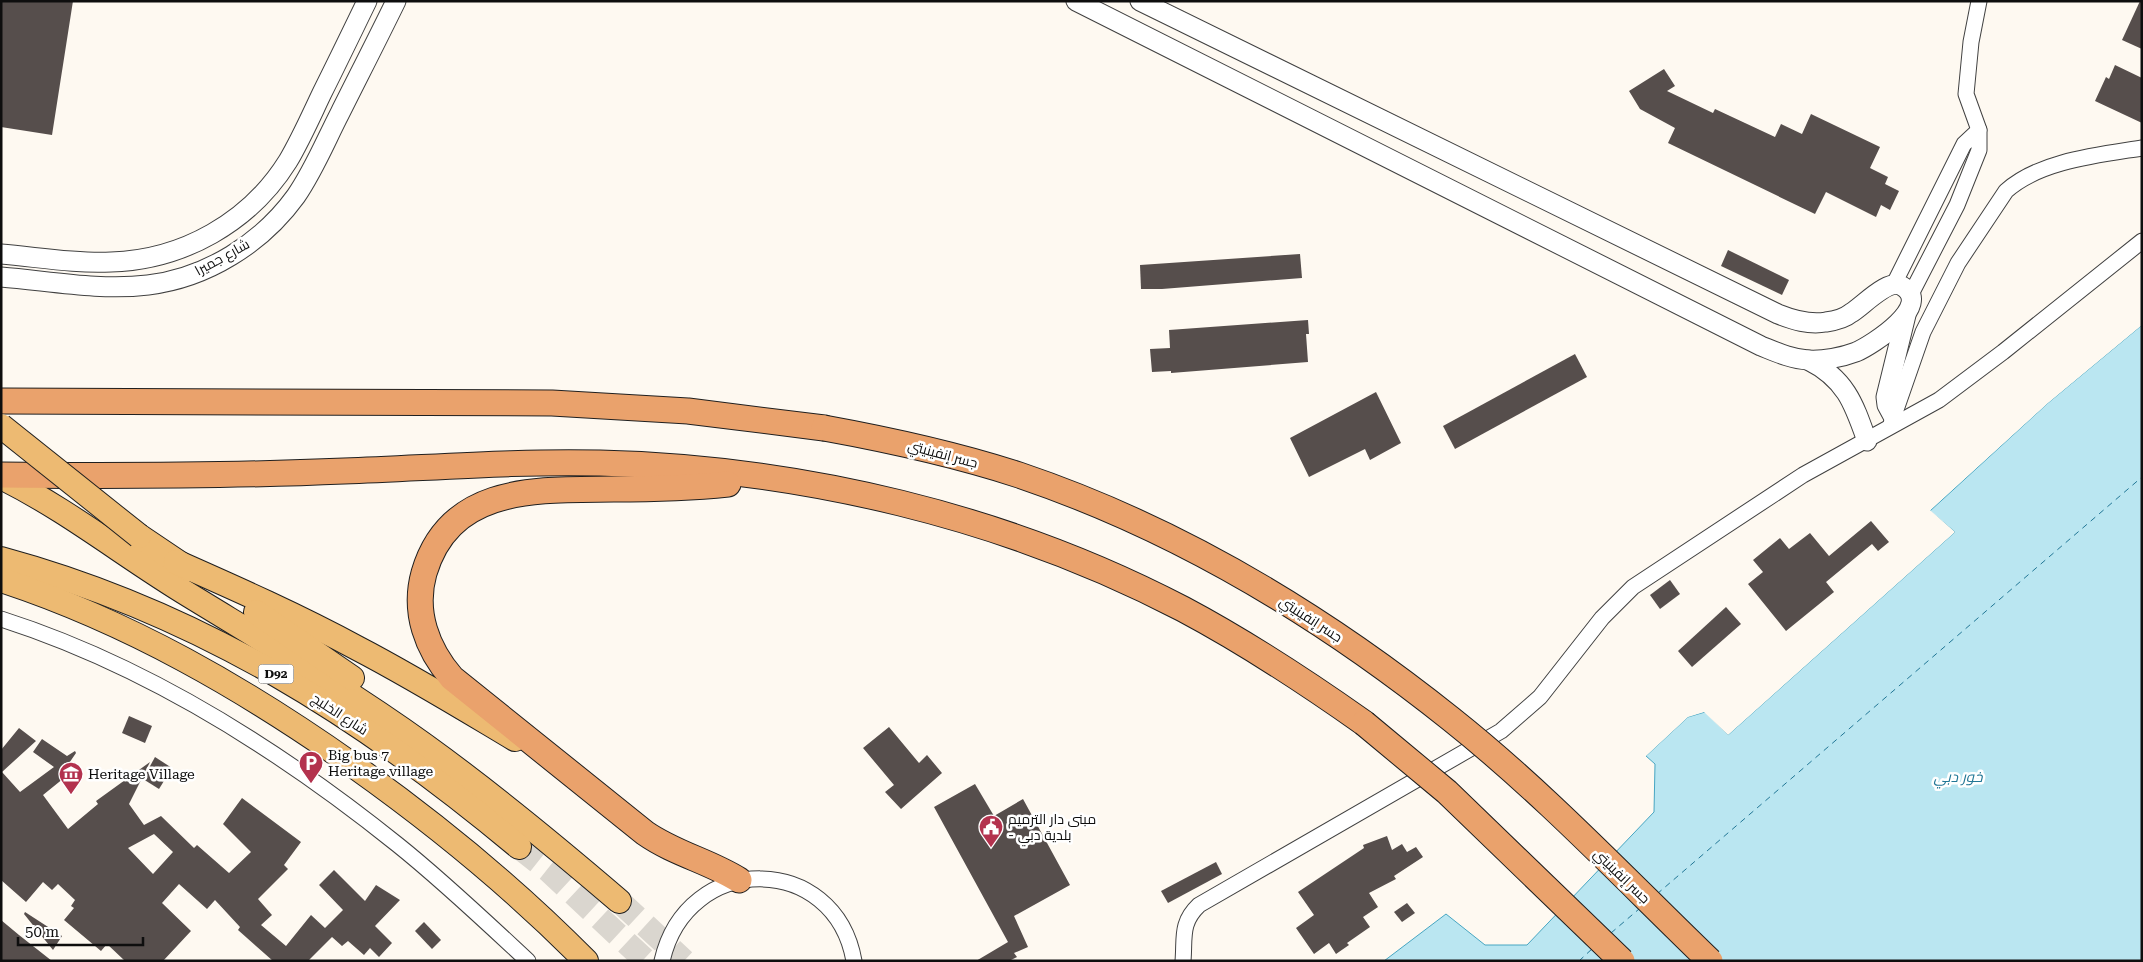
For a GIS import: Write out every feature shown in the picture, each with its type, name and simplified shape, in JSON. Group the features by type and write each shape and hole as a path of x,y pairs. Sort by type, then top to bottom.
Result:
{"highway":[{"name":"جسر إنفينيتي","path":"1,402 552,403 688,411 824,428 882,438 955,456 1020,476 1114,512 1165,536 1274,595 1361,651 1452,720 1538,795 1710,961"},
{"path":"1,476 253,474 546,462 659,466 827,487 932,511 1034,544 1134,585 1237,639 1320,692 1406,757 1487,829 1622,961"},
{"path":"739,880 718,868 682,854 657,841 452,678 434,654 423,625 420,594 427,564 441,538 451,526 475,507 503,496 545,491 689,487 774,479"}],"main road":[{"name":"شارع الخليج","path":"1,426 139,536 328,660 404,719 475,783 619,901"},
{"name":"شارع الخليج","path":"1,476 55,506 189,595 294,658 360,701 475,783"},
{"name":"شارع الخليج","path":"1,559 68,579 119,597 203,634 248,658 328,705 383,742 475,810 519,847"},
{"path":"176,562 271,605 356,647 431,688 526,746 558,762"},
{"path":"1,580 66,603 152,642 242,692 289,722 382,786 475,858 554,929 586,961"}],"street":[{"name":"شارع جميرا","path":"1,254 89,262 132,261 173,252 193,244 230,223 262,194 288,160 367,1"},
{"name":"شارع جميرا","path":"1,277 106,287 150,285 192,274 232,255 250,243 282,213 308,177 396,1"},
{"path":"1076,1 1761,346 1784,356 1808,360 1835,358 1856,352 1877,340 1897,325 1908,305 1964,187 1979,150 1979,130 1966,94 1971,42 1979,1"},
{"path":"1140,1 1778,314 1801,322 1826,322 1849,315 1883,289 1894,284 1900,285 1908,305 1886,397 1892,423"},
{"path":"1894,284 1964,144 1979,130"},
{"path":"1892,423 1923,332 1958,263 2006,191 2016,181 2041,170 2142,148"},
{"path":"1531,230 1546,201"},
{"path":"1183,961 1186,922 1198,905 1501,731 1540,697 1602,618 1633,587 1803,475 1866,441 1892,423 1939,400 1972,377 2142,241"},
{"path":"1808,360 1832,375 1845,390 1856,408 1866,441"},
{"path":"1,619 78,648 149,681 221,722 294,768 399,846 465,902 528,961"},
{"path":"662,961 671,933 688,908 711,890 739,880 771,879 785,882 812,895 823,904 842,926 854,961"}],"water":[{"name":"خور دبي","path":"2142,325 2142,961 1384,961 1446,914 1485,945 1527,945 1654,812 1655,764 1646,756 1688,717 1705,712 1728,735 1955,532 1930,511 2048,403"}],"pier":[{"path":"2142,322 2142,325 2048,403 1930,510 1955,532 1728,735 1704,712 1688,717 1646,756 1645,754 1686,715 1704,709 1728,731 1951,532 1928,512 1928,509 2047,401"}],"building":[{"path":"1,1 73,1 52,135 1,127"},
{"path":"2140,1 2142,1 2142,49 2122,40"},
{"path":"2115,65 2142,78 2142,123 2095,101 2106,77 2109,79"},
{"path":"1664,69 1675,86 1667,91 1713,113 1715,109 1775,137 1781,124 1802,134 1811,114 1880,147 1870,168 1888,177 1885,184 1899,191 1890,210 1881,205 1876,217 1826,192 1815,214 1668,143 1675,128 1640,109 1629,91"},
{"path":"1728,250 1789,280 1782,295 1721,266"},
{"path":"1300,254 1302,278 1141,289 1140,265"},
{"path":"1308,320 1309,334 1306,334 1308,362 1171,373 1171,371 1152,372 1150,349 1170,348 1169,330"},
{"path":"1575,354 1587,377 1455,449 1443,426"},
{"path":"1376,392 1401,443 1370,460 1365,449 1309,477 1290,438"},
{"path":"1871,521 1889,542 1878,551 1872,544 1826,582 1834,592 1786,631 1748,584 1763,572 1753,560 1780,538 1789,549 1810,533 1829,556"},
{"path":"1670,580 1680,594 1660,609 1650,595"},
{"path":"1726,607 1741,624 1692,667 1678,651"},
{"path":"129,716 152,726 145,743 122,733"},
{"path":"889,727 919,763 927,755 942,773 901,809 885,792 894,785 863,748"},
{"path":"19,728 36,741 2,772 20,792 54,767 33,752 42,739 67,756 75,751 76,753 61,775 64,778 43,795 68,829 98,804 96,801 150,762 129,804 144,825 161,816 194,848 197,845 229,873 251,852 223,824 242,798 301,842 284,865 288,869 258,899 272,915 261,925 286,946 311,915 325,928 343,910 319,885 334,870 365,901 376,885 400,900 375,926 392,943 379,957 370,948 364,955 348,941 342,946 332,937 308,961 273,961 238,930 240,927 215,900 207,909 179,884 162,903 191,931 163,961 125,961 107,944 101,951 64,920 74,908 71,906 75,900 58,884 52,890 43,882 26,902 1,880 1,750","holes":["154,834 173,852 153,874 128,848"]},
{"path":"155,757 172,768 159,789 143,779"},
{"path":"975,784 994,816 1023,799 1070,885 1014,916 1028,947 1014,953 1017,957 1009,961 976,961 1008,942 934,807"},
{"path":"1387,836 1392,850 1402,844 1407,852 1416,847 1423,857 1394,876 1396,879 1369,893 1378,907 1363,917 1370,927 1347,943 1349,945 1336,954 1329,943 1314,954 1296,928 1314,915 1298,892 1364,848 1363,845"},
{"path":"1216,862 1222,874 1168,903 1161,891"},
{"path":"1407,903 1415,913 1402,922 1394,912"},
{"path":"25,912 62,936 53,950 24,914"},
{"path":"1,920 19,935 52,961 1,961"},
{"path":"424,922 441,940 432,949 415,931"}],"ferry route":[{"path":"1657,894 2142,477"},
{"path":"1611,933 1639,909"},
{"path":"1579,961 1593,948"}],"tunnel":[{"path":"519,847 548,870 646,961"},
{"path":"619,901 684,961"}],"place":[{"name":"Big bus 7 Heritage village","path":"311,784"},
{"name":"Heritage Village","path":"71,795"},
{"name":"مبنى دار الترميم - بلدية دبي","path":"991,848"}]}
